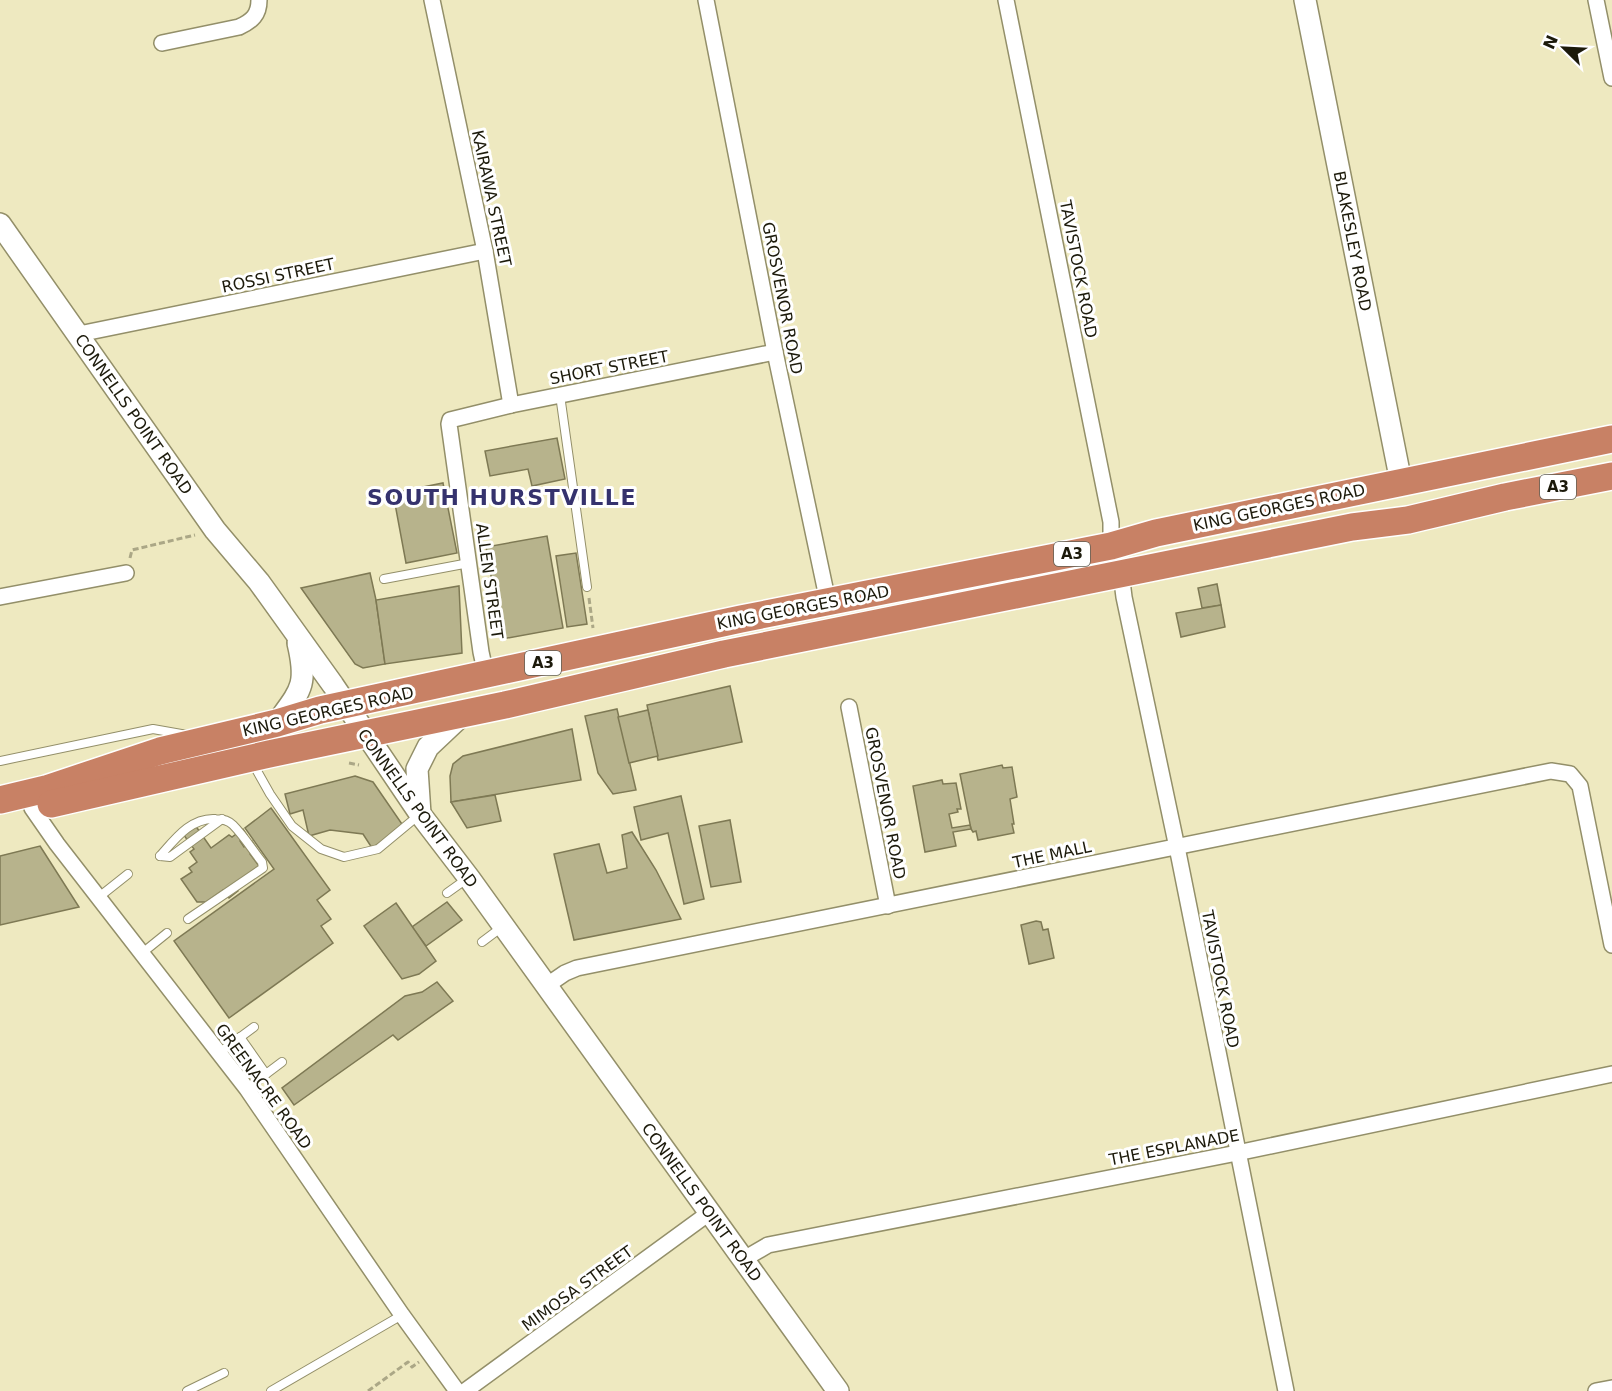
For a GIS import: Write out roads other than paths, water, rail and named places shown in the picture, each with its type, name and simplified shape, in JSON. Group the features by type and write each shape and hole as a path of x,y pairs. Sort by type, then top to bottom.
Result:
{"highway":[{"name":"KING GEORGES ROAD","path":"0,800 46,789 160,751 345,705 1612,439"},
{"name":"KING GEORGES ROAD","path":"0,815 463,714 724,654 1352,527 1408,520 1505,497 1612,476"},
{"path":"1352,527 1396,495 1401,482 1411,491 1428,497 1478,488 1505,497"}],"street":[{"path":"162,43 239,27 255,16 259,10 259,0"},
{"name":"KAIRAWA STREET","path":"432,0 485,251 511,405"},
{"name":"GROSVENOR ROAD","path":"706,0 775,352 828,602"},
{"name":"TAVISTOCK ROAD","path":"1006,0 1111,522 1111,546"},
{"name":"BLAKESLEY ROAD","path":"1305,0 1401,482"},
{"path":"1596,0 1612,78"},
{"name":"CONNELLS POINT ROAD","path":"0,224 215,530 259,582 333,685 420,814 469,878 838,1391"},
{"name":"ROSSI STREET","path":"79,334 485,251"},
{"name":"SHORT STREET","path":"450,420 511,405 775,352"},
{"name":"ALLEN STREET","path":"450,420 486,675"},
{"path":"0,597 126,573"},
{"name":"TAVISTOCK ROAD","path":"1121,573 1124,597 1177,847 1286,1391"},
{"path":"277,723 301,690 303,665 297,637"},
{"name":"GROSVENOR ROAD","path":"849,707 888,906"},
{"path":"420,814 417,769 428,747 463,714"},
{"name":"THE MALL","path":"546,986 564,973 578,968 1551,771 1570,774 1580,786 1612,945"},
{"name":"GREENACRE ROAD","path":"32,808 141,954 247,1089 457,1391"},
{"name":"THE ESPLANADE","path":"744,1259 768,1245 1237,1153 1612,1074"},
{"name":"MIMOSA STREET","path":"465,1391 709,1213"}],"lane":[{"path":"560,395 587,588"},
{"path":"384,579 469,562"},
{"path":"0,761 153,729 212,739"},
{"path":"250,759 292,826 321,849 344,857 378,849 420,814"},
{"path":"188,918 263,868 262,862 233,825 222,819 210,818 193,823 160,856 170,857 222,819"},
{"path":"99,897 128,874"},
{"path":"447,893 469,878"},
{"path":"482,942 503,926"},
{"path":"141,954 167,933"},
{"path":"219,1053 254,1027"},
{"path":"240,1037 266,1074"},
{"path":"247,1089 282,1062"},
{"path":"271,1391 402,1315"},
{"path":"187,1391 224,1373"}],"district":[{"name":"SOUTH HURSTVILLE","path":"502,497"}]}
